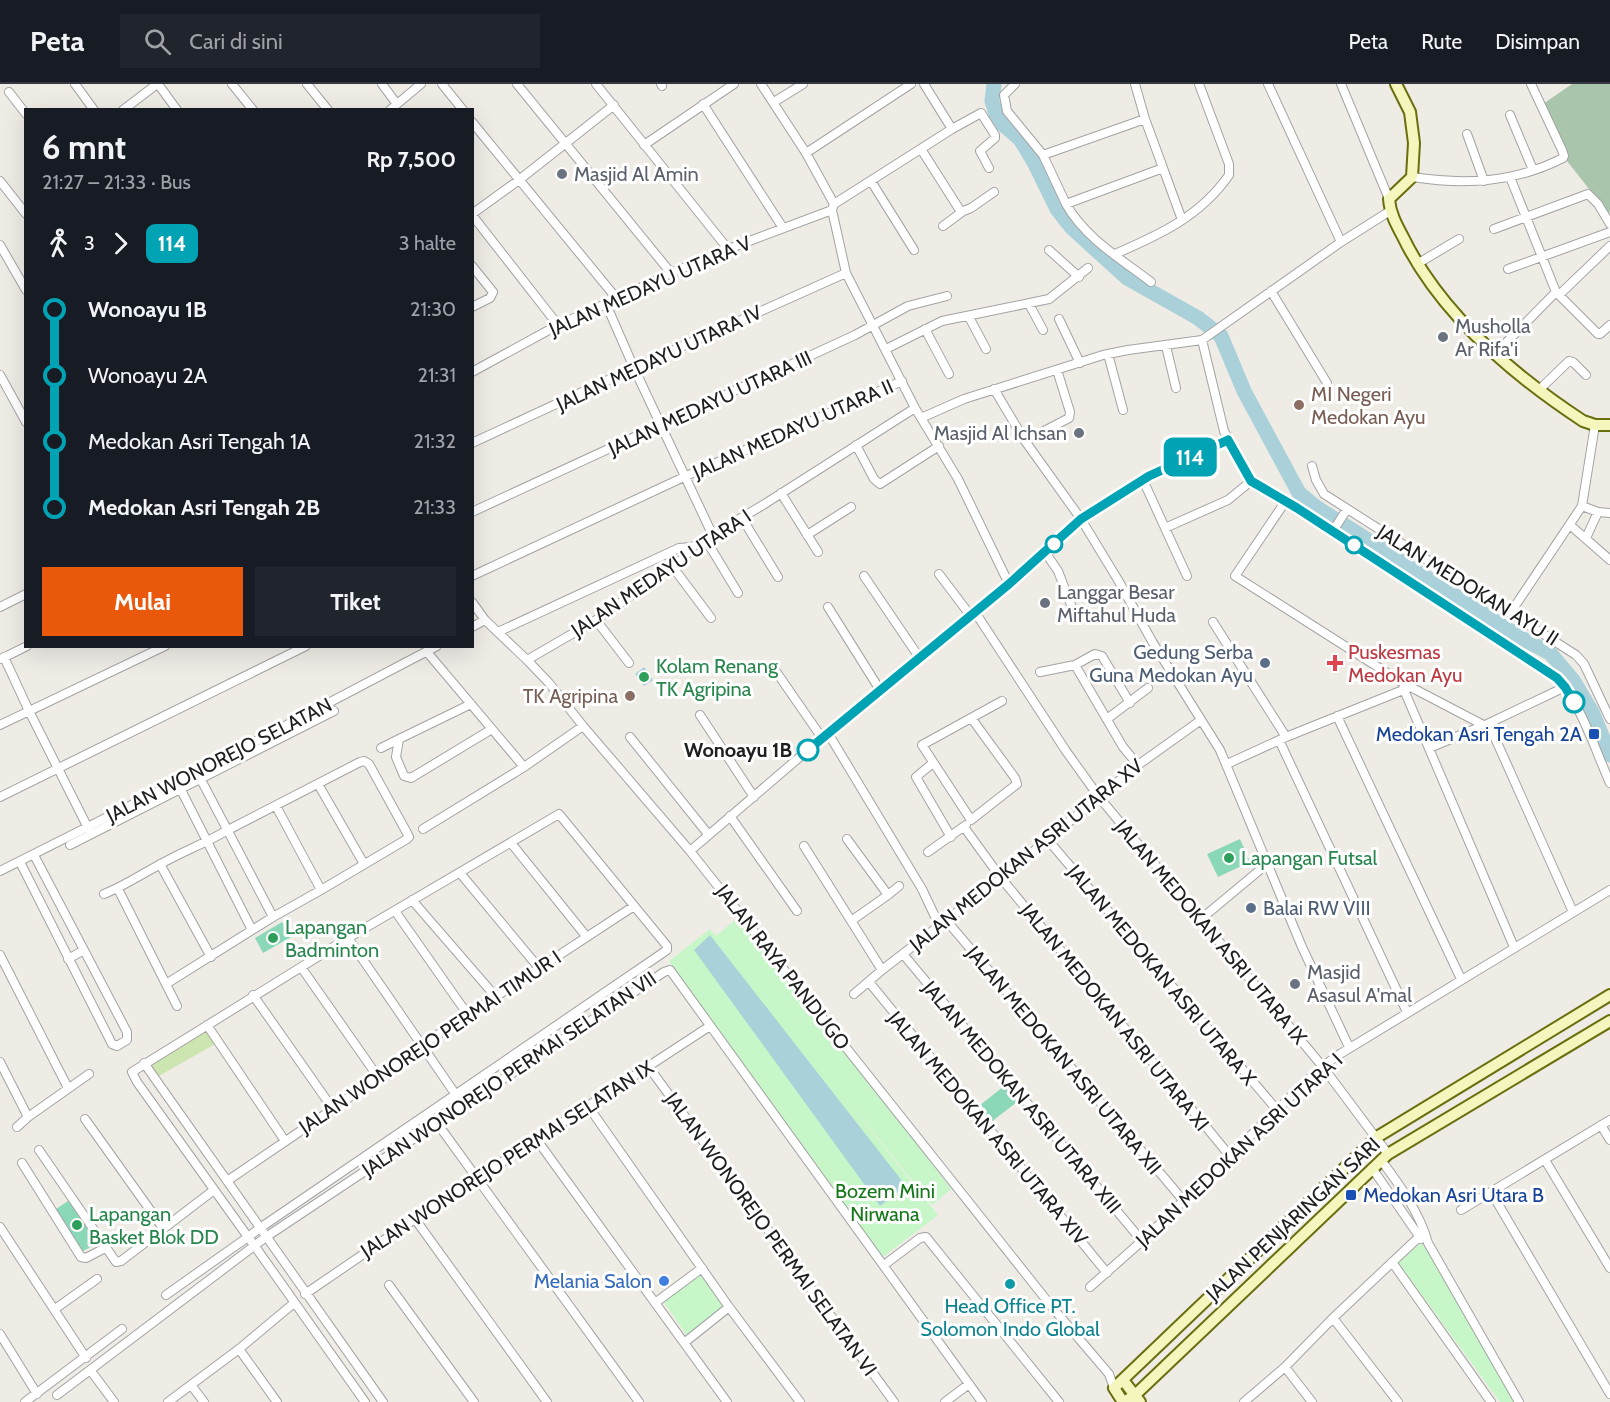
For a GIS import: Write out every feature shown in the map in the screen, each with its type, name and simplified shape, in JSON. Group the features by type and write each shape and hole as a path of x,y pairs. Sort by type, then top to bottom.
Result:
{"street":[{"path":"75,84 93,108"},
{"path":"126,108 157,84 175,108"},
{"path":"232,84 251,108"},
{"path":"307,84 326,108"},
{"path":"382,84 396,103"},
{"path":"392,108 422,84"},
{"path":"442,84 461,108"},
{"path":"517,84 671,273"},
{"path":"596,84 728,249"},
{"path":"644,145 734,84"},
{"name":"JALAN MEDAYU UTARA II","path":"761,84 806,153 833,207 846,273 915,408 975,511 1009,584"},
{"path":"774,102 803,84"},
{"path":"806,153 911,84"},
{"path":"924,84 952,129"},
{"path":"1134,84 1182,220"},
{"path":"1115,254 1169,230 1205,202 1229,175 1228,164 1199,84"},
{"path":"1268,84 1341,242"},
{"path":"1341,84 1389,199 1390,211 1417,264 1432,287 1456,316 1495,354 1540,389 1583,421 1595,425 1610,425"},
{"path":"1389,199 1412,177 1414,143 1410,112 1396,84"},
{"path":"1412,177 1445,182 1484,181 1510,177 1561,160 1564,156 1531,84"},
{"path":"1013,85 1004,94 1007,111 1043,155 1075,220 1086,232 1151,282"},
{"path":"9,92 24,111"},
{"path":"703,104 783,228"},
{"path":"474,214 614,105"},
{"name":"JALAN MEDAYU UTARA V","path":"474,371 558,325 671,273 833,207 978,113 983,114 995,135 995,138 980,151 989,168"},
{"path":"1510,116 1533,170"},
{"path":"1043,155 1145,119"},
{"path":"474,124 617,299"},
{"path":"1467,134 1484,181"},
{"path":"921,149 962,212"},
{"path":"1066,204 1163,168"},
{"path":"1510,177 1558,293 1598,334 1610,326"},
{"path":"0,181 24,211"},
{"path":"871,181 914,250"},
{"path":"943,226 994,192"},
{"path":"1494,229 1588,194 1598,204 1610,224"},
{"path":"921,418 994,389 1108,354 1205,338 1341,242 1390,211"},
{"path":"474,218 558,325"},
{"path":"1417,264 1459,238"},
{"path":"1495,354 1558,293 1609,238"},
{"path":"1508,269 1609,238"},
{"path":"0,245 24,287"},
{"path":"1048,250 1078,277"},
{"path":"474,268 493,292 490,297 474,306"},
{"path":"886,349 942,321 1050,299 1088,268"},
{"name":"JALAN MEDAYU UTARA IV","path":"474,442 846,273"},
{"path":"1271,291 1328,383"},
{"name":"JALAN MEDAYU UTARA III","path":"474,511 662,425 873,325 908,306 947,296"},
{"name":"JALAN MEDAYU UTARA II","path":"606,304 662,425 710,538 738,593"},
{"path":"1029,304 1043,330"},
{"path":"969,317 986,349"},
{"path":"1059,319 1080,363"},
{"path":"925,329 949,374"},
{"path":"1205,338 1228,440 1251,481 1334,529 1557,678 1565,687 1610,783"},
{"path":"1166,346 1176,388"},
{"path":"1108,354 1123,410"},
{"path":"1540,389 1569,361 1586,375"},
{"path":"1025,441 1069,418 1070,412 1057,370"},
{"path":"0,375 24,418"},
{"name":"JALAN MEDAYU UTARA II","path":"474,575 684,477 902,381"},
{"path":"994,389 1025,441 1081,519 1172,674 1220,750 1302,947 1349,1047"},
{"name":"JALAN MEDAYU UTARA I","path":"527,660 596,620 684,558 692,547 710,538 915,408"},
{"path":"1511,612 1582,506 1595,425"},
{"path":"690,851 825,735 1009,584 1081,519 1143,480 1228,440"},
{"path":"856,445 874,478 880,484 939,446"},
{"name":"JALAN MEDOKAN AYU II","path":"1312,466 1324,494 1346,511 1511,612 1576,655 1584,664 1610,719"},
{"path":"1143,480 1187,576"},
{"path":"1165,528 1228,500 1251,481"},
{"path":"781,493 818,552"},
{"path":"1285,502 1235,576 1406,687 1491,729 1573,912"},
{"path":"1582,506 1598,512 1610,513"},
{"path":"807,535 851,507"},
{"path":"1334,529 1346,511"},
{"path":"1586,538 1598,512"},
{"path":"742,518 778,577"},
{"path":"1570,525 1610,560"},
{"path":"498,632 679,548 692,547"},
{"path":"1045,552 1058,572 1073,610"},
{"path":"672,566 711,618"},
{"name":"JALAN MEDOKAN ASRI UTARA IX","path":"939,574 972,613 1010,665 1099,797 1323,1067 1377,1137 1422,1235"},
{"path":"864,576 919,657"},
{"path":"0,607 24,595"},
{"name":"JALAN RAYA PANDUGO","path":"474,605 485,620 549,683 690,851 1044,1298 1118,1384"},
{"path":"828,607 880,690"},
{"path":"474,626 485,620"},
{"path":"596,620 629,663"},
{"path":"1213,622 1282,738 1407,1012"},
{"path":"24,647 2,658 88,828"},
{"path":"0,725 161,648"},
{"path":"0,797 302,648"},
{"name":"JALAN WONOREJO SELATAN","path":"0,872 199,775 434,648"},
{"path":"427,652 524,767"},
{"path":"1040,672 1075,665 1095,654 1102,656 1130,703"},
{"path":"1075,665 1124,747 1138,765"},
{"name":"JALAN MEDOKAN ASRI UTARA XII","path":"775,670 825,735 942,922 1183,1200"},
{"path":"1227,764 1282,738 1406,687"},
{"path":"1406,687 1429,748 1514,947"},
{"path":"1429,748 1485,725 1565,687"},
{"path":"1107,719 1148,688"},
{"path":"971,820 922,749 922,745 1002,701"},
{"path":"381,748 471,704"},
{"path":"273,916 226,831 199,775 334,711"},
{"path":"700,715 754,797"},
{"path":"1337,716 1461,980"},
{"path":"928,852 951,837 1017,784 972,719"},
{"name":"JALAN MEDOKAN ASRI UTARA XV","path":"854,994 942,922 1001,878 1138,765 1201,720"},
{"path":"423,830 524,767 583,726"},
{"path":"399,739 396,757 404,776 408,778 492,729"},
{"path":"630,737 708,834"},
{"path":"104,894 364,761 369,764 409,837 273,916 166,984"},
{"path":"933,763 916,777 951,837"},
{"path":"318,784 364,864"},
{"path":"70,845 179,785 252,930"},
{"path":"276,806 321,890"},
{"path":"166,1295 248,1237 260,1228 667,950 667,946 559,814 301,966 132,1072 214,1190 248,1237 254,1245 365,1402"},
{"path":"730,816 797,911"},
{"name":"JALAN MEDOKAN ASRI UTARA XI","path":"964,827 1001,878 1230,1156"},
{"path":"847,839 887,896"},
{"name":"JALAN MEDOKAN ASRI UTARA X","path":"1048,840 1277,1110"},
{"path":"511,843 586,936"},
{"path":"804,846 882,970"},
{"path":"20,862 112,1044 117,1046 127,1040 127,1032 34,855"},
{"path":"160,864 211,957"},
{"path":"1201,919 1267,864"},
{"path":"459,873 538,968"},
{"path":"851,921 899,886"},
{"path":"118,888 177,1006"},
{"name":"JALAN MEDOKAN ASRI UTARA I","path":"1090,1287 1142,1241 1323,1067 1349,1047 1610,890"},
{"path":"412,900 496,998"},
{"name":"JALAN WONOREJO PERMAI TIMUR I","path":"226,1181 423,1045 634,906"},
{"path":"395,911 468,1015"},
{"path":"348,938 456,1095"},
{"path":"68,959 84,950"},
{"name":"JALAN MEDOKAN ASRI UTARA XIII","path":"903,954 1142,1241"},
{"path":"0,955 68,1088"},
{"path":"301,966 378,1077"},
{"name":"JALAN WONOREJO PERMAI SELATAN VII","path":"57,1395 93,1373 254,1245 667,970 673,973 982,1402"},
{"name":"JALAN MEDOKAN ASRI UTARA XIV","path":"869,982 1107,1273"},
{"name":"JALAN PENJARINGAN SARI","path":"1118,1384 1377,1137 1610,995"},
{"path":"253,996 333,1109"},
{"name":"JALAN PENJARINGAN SARI","path":"1124,1402 1137,1398 1385,1157 1610,1021"},
{"path":"207,1024 285,1141"},
{"name":"JALAN WONOREJO PERMAI SELATAN IX","path":"305,1294 710,1026"},
{"path":"0,1062 28,1117"},
{"path":"144,1063 383,1402"},
{"name":"JALAN WONOREJO PERMAI SELATAN VI","path":"648,1066 894,1402"},
{"path":"17,1126 89,1074"},
{"path":"588,1106 729,1306 800,1402"},
{"path":"85,1119 163,1227"},
{"path":"1461,1210 1610,1120"},
{"path":"437,1123 639,1402"},
{"path":"1601,1125 1610,1140"},
{"path":"537,1140 728,1402"},
{"path":"39,1150 116,1262 121,1261 214,1190"},
{"path":"1545,1160 1610,1268"},
{"path":"22,1163 81,1257 86,1258 105,1248"},
{"path":"1372,1168 1428,1243 1519,1402"},
{"path":"1491,1192 1610,1394"},
{"path":"416,1219 547,1402"},
{"path":"0,1227 86,1358"},
{"path":"1244,1402 1285,1367 1333,1318 1422,1235"},
{"path":"884,1265 920,1238 926,1237 1059,1402"},
{"path":"1392,1262 1491,1402"},
{"path":"655,1303 702,1268"},
{"path":"55,1309 97,1279"},
{"path":"389,1285 474,1402"},
{"path":"168,1402 239,1349 294,1303"},
{"path":"684,1343 729,1306"},
{"path":"1333,1318 1398,1402"},
{"path":"26,1402 122,1329"},
{"path":"0,1334 37,1394"},
{"path":"0,1354 9,1348"},
{"path":"239,1349 277,1402"},
{"path":"1285,1367 1312,1402"},
{"path":"93,1373 114,1402"},
{"path":"945,1402 969,1384"},
{"path":"1118,1384 1137,1398"},
{"path":"1118,1384 1124,1402"},
{"path":"191,1385 204,1402"}],"green space":[{"path":"1572,84 1610,84 1610,212 1608,213 1567,161 1543,104"},
{"name":"Lapangan Futsal","path":"1240,839 1250,862 1218,877 1207,854"},
{"name":"Bozem Mini Nirwana","path":"741,915 951,1189 932,1205 834,1084 938,1215 883,1257 669,961 710,929 716,936"},
{"name":"Lapangan Badminton","path":"282,922 291,937 263,953 255,938"},
{"path":"206,1027 217,1043 157,1077 147,1063"},
{"path":"1008,1083 1021,1099 991,1122 979,1106"},
{"name":"Lapangan Basket Blok DD","path":"71,1199 100,1242 83,1251 56,1209"},
{"path":"1423,1242 1517,1402 1500,1402 1397,1261"},
{"path":"698,1268 730,1312 691,1341 659,1295"}],"water":[{"name":"Kolam Renang TK Agripina","path":"644,667 653,680 644,686 635,674"},
{"path":"710,935 906,1186 880,1206 694,950"}],"waterway":[{"path":"994,84 992,101 998,120 1020,139 1057,209 1072,228 1127,278 1198,318 1221,336 1244,391 1299,493 1316,507 1523,639 1550,653 1573,680 1592,712 1610,755"}],"bus line":[{"name":"114","path":"808,750 1009,584 1081,519 1149,476 1228,440 1245,474 1251,481 1297,508 1557,678 1574,702"}],"place":[{"name":"Masjid Al Amin","path":"562,174"},
{"name":"Musholla Ar Rifa'i","path":"1443,337"},
{"name":"MI Negeri Medokan Ayu","path":"1299,405"},
{"name":"Masjid Al Ichsan","path":"1079,433"},
{"name":"Langgar Besar Miftahul Huda","path":"1045,603"},
{"name":"Gedung Serba Guna Medokan Ayu","path":"1265,663"},
{"name":"Puskesmas Medokan Ayu","path":"1335,663"},
{"name":"Kolam Renang TK Agripina","path":"644,677"},
{"name":"TK Agripina","path":"630,696"},
{"name":"Medokan Asri Tengah 2A","path":"1594,734"},
{"name":"Wonoayu 1B","path":"808,750"},
{"name":"Lapangan Futsal","path":"1229,858"},
{"name":"Balai RW VIII","path":"1251,908"},
{"name":"Lapangan Badminton","path":"273,938"},
{"name":"Masjid Asasul A'mal","path":"1295,984"},
{"name":"Medokan Asri Utara B","path":"1351,1195"},
{"name":"Lapangan Basket Blok DD","path":"77,1225"},
{"name":"Melania Salon","path":"664,1281"},
{"name":"Head Office PT. Solomon Indo Global","path":"1010,1284"}]}
